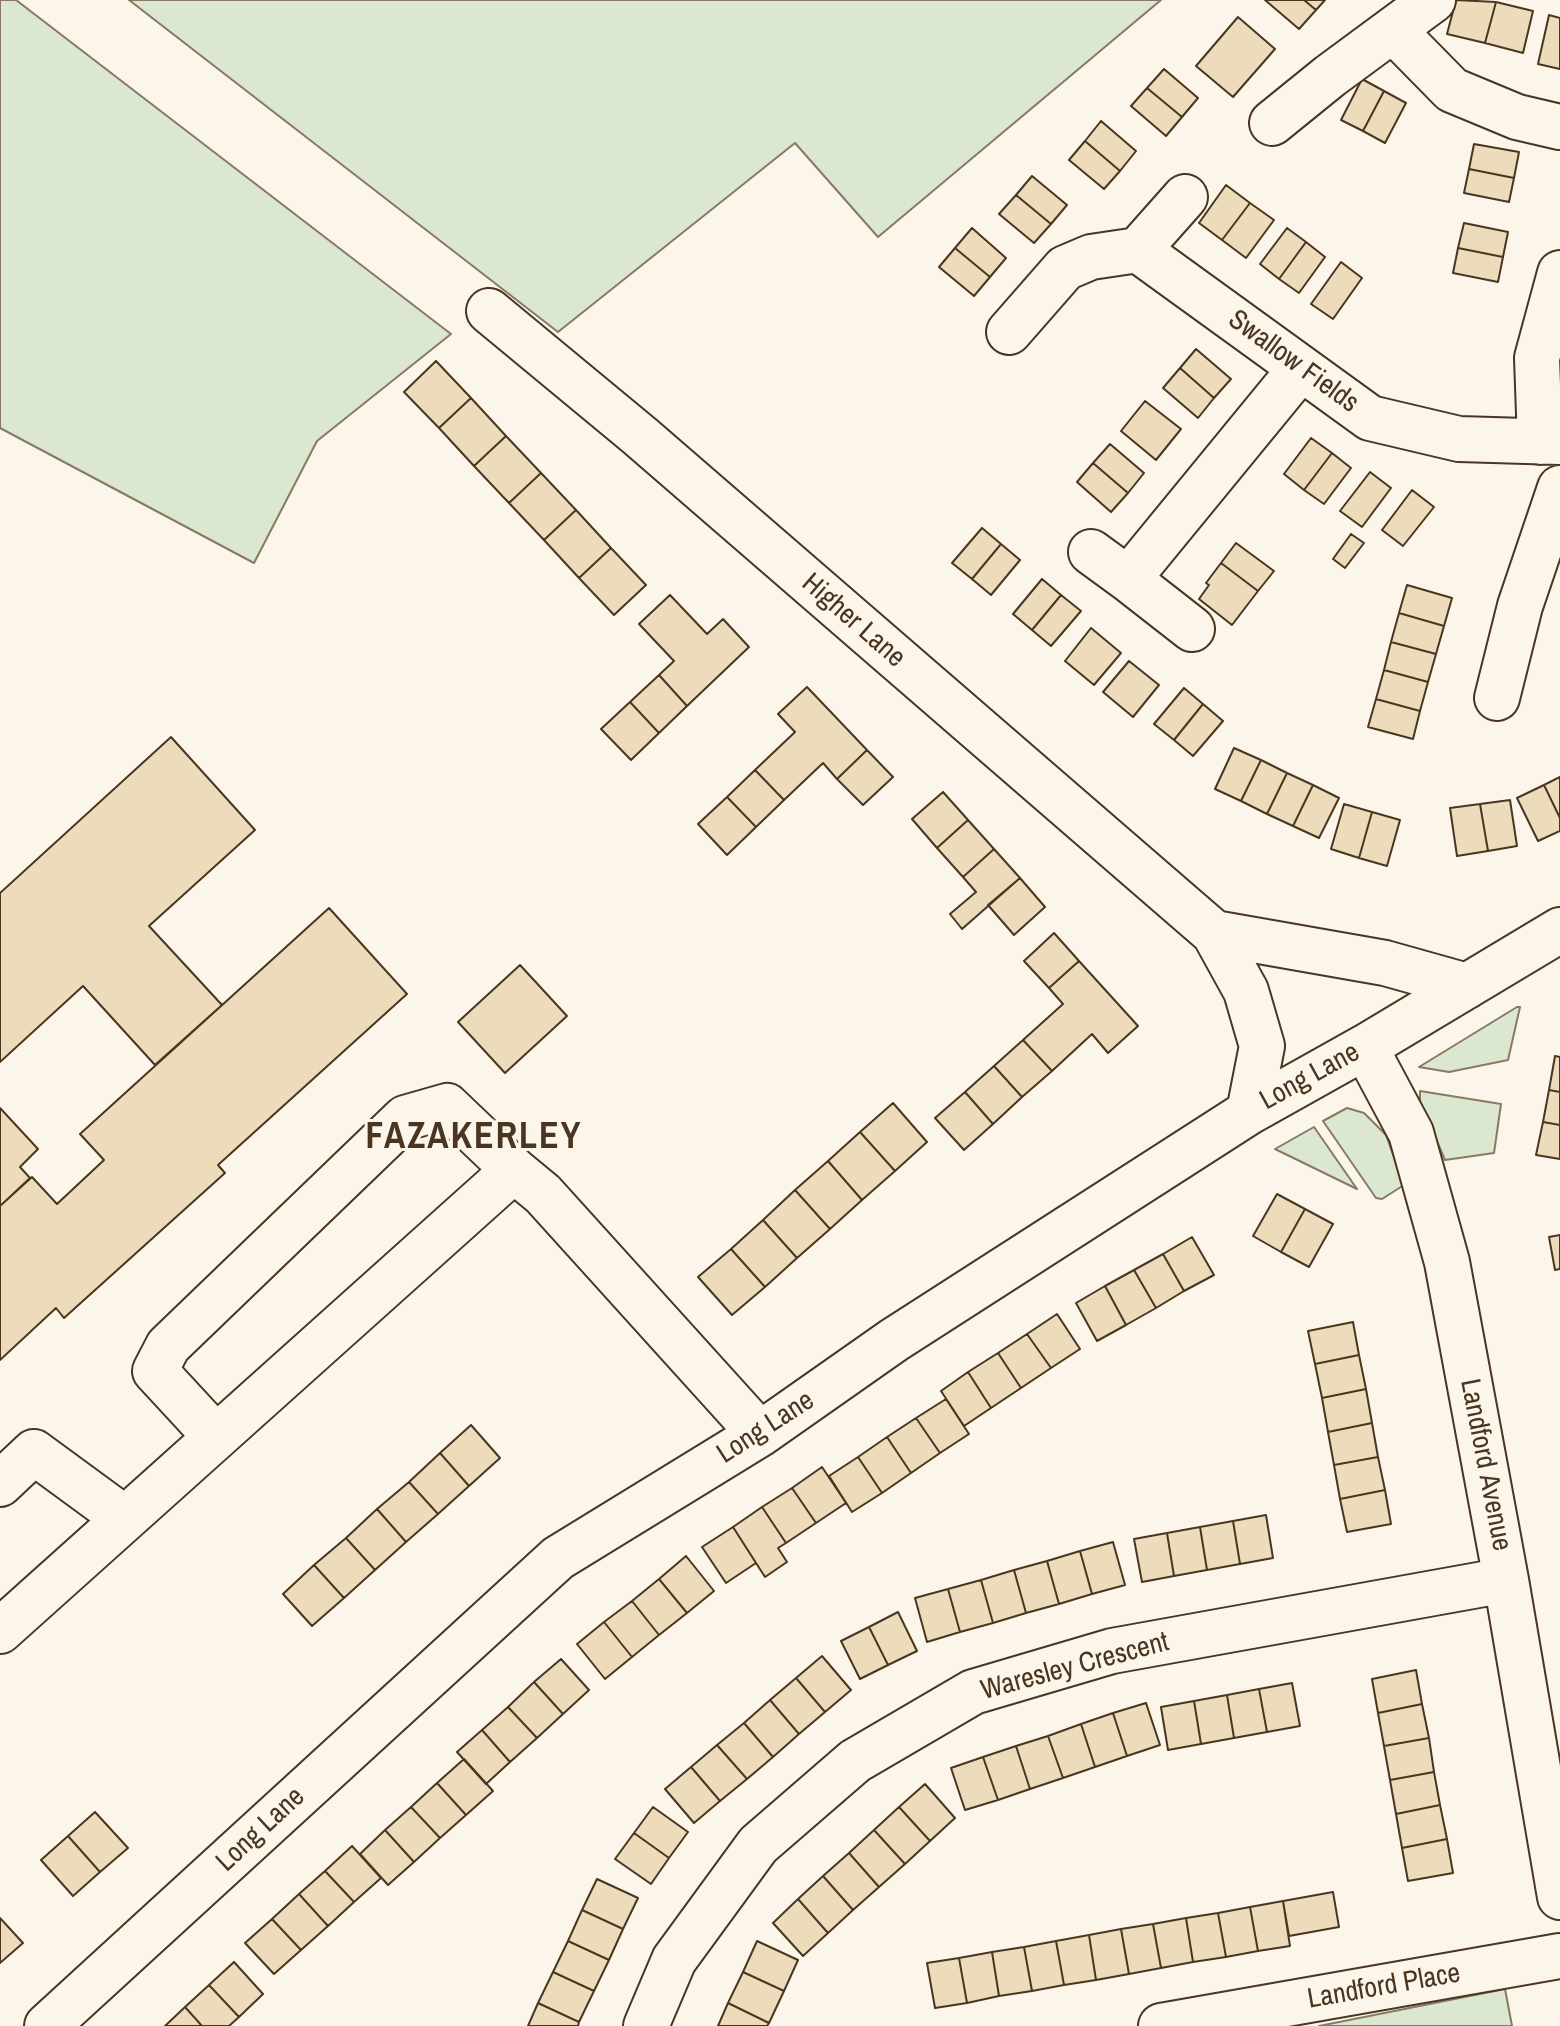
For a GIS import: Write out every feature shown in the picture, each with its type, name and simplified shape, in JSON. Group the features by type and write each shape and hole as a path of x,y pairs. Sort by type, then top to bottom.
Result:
{"street":[{"path":"1272,123 1433,0"},
{"path":"1393,30 1452,90 1517,117 1560,127"},
{"path":"1009,332 1065,268 1091,257 1138,250 1185,197"},
{"name":"Swallow Fields","path":"1138,250 1370,418 1459,439 1550,442"},
{"path":"1550,442 1537,358 1560,273"},
{"name":"Higher Lane","path":"489,311 640,436 1214,933 1246,991 1262,1046 1249,1112"},
{"path":"1128,579 1301,368"},
{"path":"1497,698 1520,606 1560,488"},
{"path":"1091,552 1192,629"},
{"name":"Long Lane","path":"47,2026 558,1558 760,1434 894,1340 1249,1112 1365,1047 1560,930"},
{"path":"1214,933 1385,963 1467,986"},
{"name":"Landford Avenue","path":"1365,1047 1411,1133 1447,1262 1560,1897"},
{"path":"216,1437 155,1371 168,1346 405,1118 447,1106 543,1194 760,1434"},
{"path":"0,1631 514,1170"},
{"path":"0,1484 34,1452 124,1518"},
{"name":"Waresley Crescent","path":"646,2026 674,1960 758,1845 855,1761 973,1692 1112,1651 1506,1580"},
{"name":"Landford Place","path":"1161,2026 1560,1956"}],"green space":[{"path":"0,0 16,0 451,334 317,441 254,563 0,428"},
{"path":"129,0 1161,0 878,237 795,143 558,332"},
{"path":"1520,1007 1508,1060 1449,1072 1419,1067"},
{"path":"1420,1091 1501,1104 1494,1153 1445,1160 1420,1102"},
{"path":"1347,1108 1364,1113 1386,1135 1404,1185 1382,1199 1376,1198 1323,1121"},
{"path":"1314,1127 1357,1189 1275,1149"},
{"path":"1505,1989 1512,2026 1319,2026"}],"building":[{"path":"1265,0 1304,0 1316,10 1299,29"},
{"path":"1304,0 1325,0 1316,10"},
{"path":"1456,0 1496,2 1485,43 1447,34"},
{"path":"1496,2 1533,11 1523,53 1485,43"},
{"path":"1549,15 1560,18 1560,69 1538,64"},
{"path":"1238,17 1275,49 1233,97 1196,66"},
{"path":"1164,69 1198,98 1182,117 1147,88"},
{"path":"1362,79 1384,91 1363,131 1341,120"},
{"path":"1147,88 1182,117 1166,136 1131,106"},
{"path":"1384,91 1406,103 1385,143 1363,131"},
{"path":"1101,121 1136,151 1120,171 1085,141"},
{"path":"1085,141 1120,171 1104,189 1069,160"},
{"path":"1474,144 1519,152 1514,178 1469,169"},
{"path":"1469,169 1514,178 1509,202 1464,193"},
{"path":"1032,176 1067,205 1051,224 1016,195"},
{"path":"1226,185 1250,203 1222,240 1199,223"},
{"path":"1016,195 1051,224 1034,243 999,214"},
{"path":"1250,203 1274,220 1246,258 1222,240"},
{"path":"1464,223 1508,232 1503,257 1458,248"},
{"path":"972,228 1006,258 990,277 955,248"},
{"path":"1287,228 1306,242 1279,279 1260,264"},
{"path":"1306,242 1325,257 1299,293 1279,279"},
{"path":"955,248 990,277 974,296 939,267"},
{"path":"1458,248 1503,257 1498,282 1453,273"},
{"path":"1341,262 1362,278 1333,319 1311,304"},
{"path":"1196,349 1231,379 1214,398 1180,368"},
{"path":"436,361 471,398 439,428 404,392"},
{"path":"1180,368 1214,398 1198,418 1163,388"},
{"path":"471,398 506,436 474,466 439,428"},
{"path":"1145,401 1181,429 1156,460 1121,431"},
{"path":"506,436 541,473 509,503 474,466"},
{"path":"1311,438 1332,453 1304,490 1284,474"},
{"path":"1110,444 1144,473 1128,493 1093,463"},
{"path":"1332,453 1351,468 1324,504 1304,490"},
{"path":"1093,463 1128,493 1111,512 1077,482"},
{"path":"1370,472 1391,488 1362,527 1340,511"},
{"path":"541,473 576,510 544,540 509,503"},
{"path":"1412,490 1434,507 1403,546 1382,530"},
{"path":"576,510 611,548 579,578 544,540"},
{"path":"982,528 1001,544 972,579 952,563"},
{"path":"1351,534 1364,543 1345,568 1333,559"},
{"path":"1236,543 1274,571 1258,591 1221,563"},
{"path":"1001,544 1020,560 991,595 972,579"},
{"path":"611,548 646,585 614,615 579,578"},
{"path":"1221,563 1258,591 1232,625 1199,599"},
{"path":"1042,579 1061,595 1032,630 1013,614"},
{"path":"1407,585 1452,598 1444,626 1399,613"},
{"path":"670,595 707,634 723,619 749,647 687,706 659,675 674,661 639,624"},
{"path":"1061,595 1081,611 1051,646 1032,630"},
{"path":"1399,613 1444,626 1436,654 1391,642"},
{"path":"1091,628 1121,653 1094,685 1065,661"},
{"path":"1391,642 1436,654 1428,682 1384,670"},
{"path":"1129,661 1159,685 1133,717 1103,692"},
{"path":"1384,670 1428,682 1420,711 1376,699"},
{"path":"659,675 687,706 659,733 630,702"},
{"path":"807,687 867,750 837,779 823,763 784,800 755,770 795,732 778,714"},
{"path":"1184,688 1203,704 1174,740 1154,724"},
{"path":"1376,699 1420,711 1413,739 1368,727"},
{"path":"630,702 659,733 631,760 601,729"},
{"path":"1203,704 1223,721 1193,756 1174,740"},
{"path":"171,737 255,830 149,926 222,1005 155,1065 83,986 0,1062 0,893"},
{"path":"1234,748 1261,760 1241,801 1215,789"},
{"path":"867,750 893,777 863,805 837,779"},
{"path":"1261,760 1287,773 1267,814 1241,801"},
{"path":"755,770 784,800 756,827 727,797"},
{"path":"1287,773 1313,785 1293,826 1267,814"},
{"path":"1560,777 1560,818 1544,785"},
{"path":"1313,785 1339,798 1319,838 1293,826"},
{"path":"1544,785 1560,818 1560,831 1538,841 1517,798"},
{"path":"943,792 968,820 937,848 912,819"},
{"path":"727,797 756,827 727,855 698,824"},
{"path":"1510,800 1517,846 1488,851 1480,804"},
{"path":"1344,804 1372,812 1359,858 1331,849"},
{"path":"1480,804 1488,851 1457,856 1450,808"},
{"path":"1372,812 1400,820 1387,866 1359,858"},
{"path":"968,820 994,849 963,877 937,848"},
{"path":"994,849 1020,878 962,929 950,914 976,892 963,877"},
{"path":"1020,878 1045,907 1014,935 988,905"},
{"path":"329,908 407,994 218,1165 225,1173 64,1318 56,1308 0,1360 0,1206 32,1177 57,1204 104,1160 80,1134"},
{"path":"1054,933 1079,961 1049,988 1024,961"},
{"path":"1079,961 1138,1026 1108,1053 1092,1034 1052,1071 1023,1040 1063,1004 1049,988"},
{"path":"520,965 567,1016 505,1073 458,1022"},
{"path":"1023,1040 1052,1071 1022,1097 994,1066"},
{"path":"1555,1056 1560,1057 1560,1092 1549,1090"},
{"path":"994,1066 1022,1097 993,1124 965,1092"},
{"path":"1549,1090 1560,1092 1560,1125 1543,1122"},
{"path":"965,1092 993,1124 964,1150 935,1118"},
{"path":"893,1103 927,1142 895,1171 860,1132"},
{"path":"0,1108 38,1149 20,1167 30,1178 0,1206"},
{"path":"1543,1122 1560,1125 1560,1159 1536,1155"},
{"path":"860,1132 895,1171 862,1200 828,1161"},
{"path":"828,1161 862,1200 830,1229 795,1190"},
{"path":"795,1190 830,1229 797,1258 763,1220"},
{"path":"1277,1194 1305,1209 1281,1252 1253,1236"},
{"path":"1305,1209 1333,1224 1309,1267 1281,1252"},
{"path":"763,1220 797,1258 765,1287 731,1249"},
{"path":"1560,1235 1560,1269 1555,1270 1549,1237"},
{"path":"1192,1237 1214,1275 1184,1291 1163,1254"},
{"path":"731,1249 765,1287 732,1315 698,1277"},
{"path":"1163,1254 1184,1291 1156,1308 1134,1270"},
{"path":"1134,1270 1156,1308 1126,1325 1105,1286"},
{"path":"1105,1286 1126,1325 1097,1341 1076,1303"},
{"path":"1057,1314 1080,1349 1051,1368 1027,1334"},
{"path":"1353,1322 1359,1355 1315,1364 1308,1331"},
{"path":"1027,1334 1051,1368 1021,1388 998,1353"},
{"path":"998,1353 1021,1388 991,1408 968,1372"},
{"path":"1359,1355 1366,1389 1322,1398 1315,1364"},
{"path":"968,1372 991,1408 964,1426 941,1391"},
{"path":"1366,1389 1372,1423 1328,1432 1322,1398"},
{"path":"946,1399 969,1434 940,1453 916,1418"},
{"path":"916,1418 940,1453 911,1473 887,1437"},
{"path":"1372,1423 1378,1457 1334,1465 1328,1432"},
{"path":"471,1425 500,1458 469,1486 440,1453"},
{"path":"887,1437 911,1473 882,1493 858,1457"},
{"path":"440,1453 469,1486 438,1514 409,1482"},
{"path":"858,1457 882,1493 852,1512 829,1476"},
{"path":"1378,1457 1385,1490 1340,1499 1334,1465"},
{"path":"822,1467 846,1503 816,1523 792,1488"},
{"path":"409,1482 438,1514 406,1542 377,1509"},
{"path":"792,1488 816,1523 786,1543 762,1507"},
{"path":"1385,1490 1391,1524 1347,1532 1340,1499"},
{"path":"762,1507 786,1543 778,1548 787,1562 765,1577 733,1527"},
{"path":"377,1509 406,1542 375,1570 346,1538"},
{"path":"1266,1515 1273,1558 1240,1564 1233,1521"},
{"path":"1233,1521 1240,1564 1207,1570 1200,1527"},
{"path":"733,1527 756,1563 726,1583 702,1547"},
{"path":"1200,1527 1207,1570 1174,1576 1167,1533"},
{"path":"1167,1533 1174,1576 1142,1582 1134,1539"},
{"path":"346,1538 375,1570 344,1598 314,1565"},
{"path":"1113,1542 1125,1585 1092,1594 1080,1551"},
{"path":"1080,1551 1092,1594 1059,1604 1047,1561"},
{"path":"686,1556 714,1591 687,1613 659,1579"},
{"path":"1047,1561 1059,1604 1026,1613 1014,1570"},
{"path":"314,1565 344,1598 312,1626 283,1594"},
{"path":"1014,1570 1026,1613 993,1623 981,1580"},
{"path":"659,1579 687,1613 659,1635 632,1601"},
{"path":"981,1580 993,1623 960,1632 948,1589"},
{"path":"948,1589 960,1632 927,1642 915,1598"},
{"path":"632,1601 659,1635 632,1657 604,1622"},
{"path":"898,1612 917,1651 888,1665 869,1627"},
{"path":"604,1622 632,1657 605,1679 577,1644"},
{"path":"869,1627 888,1665 860,1679 841,1641"},
{"path":"822,1656 851,1690 825,1712 796,1678"},
{"path":"561,1659 589,1690 563,1714 534,1682"},
{"path":"1416,1670 1422,1704 1378,1713 1372,1679"},
{"path":"796,1678 825,1712 799,1734 770,1700"},
{"path":"534,1682 563,1714 537,1738 508,1707"},
{"path":"1292,1683 1300,1726 1267,1732 1259,1689"},
{"path":"1259,1689 1267,1732 1234,1738 1227,1695"},
{"path":"1227,1695 1234,1738 1201,1744 1194,1701"},
{"path":"770,1700 799,1734 773,1757 744,1723"},
{"path":"1194,1701 1201,1744 1168,1750 1161,1707"},
{"path":"1146,1703 1160,1745 1127,1756 1113,1713"},
{"path":"1422,1704 1429,1738 1384,1746 1378,1713"},
{"path":"508,1707 537,1738 510,1762 482,1730"},
{"path":"1113,1713 1127,1756 1095,1767 1081,1724"},
{"path":"744,1723 773,1757 747,1779 717,1745"},
{"path":"1081,1724 1095,1767 1063,1778 1048,1736"},
{"path":"482,1730 510,1762 486,1784 457,1752"},
{"path":"1048,1736 1063,1778 1030,1789 1016,1746"},
{"path":"1429,1738 1434,1772 1390,1780 1384,1746"},
{"path":"717,1745 747,1779 720,1801 691,1767"},
{"path":"1016,1746 1030,1789 998,1800 983,1757"},
{"path":"983,1757 998,1800 965,1810 951,1768"},
{"path":"464,1759 493,1791 466,1815 437,1783"},
{"path":"691,1767 720,1801 694,1823 665,1789"},
{"path":"1434,1772 1440,1805 1396,1814 1390,1780"},
{"path":"437,1783 466,1815 440,1838 411,1807"},
{"path":"925,1784 955,1818 930,1841 899,1807"},
{"path":"1440,1805 1447,1839 1402,1848 1396,1814"},
{"path":"411,1807 440,1838 414,1862 385,1830"},
{"path":"653,1807 688,1832 669,1858 634,1833"},
{"path":"899,1807 930,1841 905,1864 874,1830"},
{"path":"95,1812 128,1848 100,1872 68,1836"},
{"path":"385,1830 414,1862 388,1885 360,1854"},
{"path":"874,1830 905,1864 879,1887 849,1853"},
{"path":"634,1833 669,1858 651,1884 615,1859"},
{"path":"68,1836 100,1872 73,1896 41,1860"},
{"path":"1447,1839 1453,1873 1408,1881 1402,1848"},
{"path":"352,1846 381,1878 354,1902 325,1871"},
{"path":"849,1853 879,1887 853,1910 823,1876"},
{"path":"325,1871 354,1902 328,1926 299,1894"},
{"path":"823,1876 853,1910 828,1933 798,1899"},
{"path":"597,1879 638,1898 623,1929 582,1910"},
{"path":"1333,1892 1339,1927 1289,1936 1283,1901"},
{"path":"299,1894 328,1926 301,1950 272,1919"},
{"path":"798,1899 828,1933 803,1956 773,1923"},
{"path":"1283,1901 1290,1946 1258,1951 1250,1907"},
{"path":"1250,1907 1258,1951 1226,1957 1218,1913"},
{"path":"582,1910 623,1929 609,1960 568,1941"},
{"path":"1218,1913 1226,1957 1193,1962 1186,1918"},
{"path":"0,1918 23,1943 0,1963"},
{"path":"1186,1918 1193,1962 1161,1968 1153,1924"},
{"path":"272,1919 301,1950 274,1974 245,1943"},
{"path":"1153,1924 1161,1968 1129,1974 1121,1929"},
{"path":"1121,1929 1129,1974 1096,1980 1089,1935"},
{"path":"1089,1935 1096,1980 1064,1985 1056,1941"},
{"path":"568,1941 609,1960 594,1991 553,1972"},
{"path":"757,1941 798,1960 784,1991 743,1972"},
{"path":"1056,1941 1064,1985 1032,1991 1024,1947"},
{"path":"1024,1947 1032,1991 999,1996 992,1952"},
{"path":"992,1952 999,1996 967,2003 959,1958"},
{"path":"959,1958 967,2003 935,2008 927,1963"},
{"path":"234,1962 263,1994 239,2017 209,1985"},
{"path":"553,1972 594,1991 579,2022 538,2003"},
{"path":"743,1972 784,1991 769,2023 728,2003"},
{"path":"209,1985 239,2017 229,2026 202,2026 185,2007"},
{"path":"538,2003 579,2022 578,2026 528,2026"},
{"path":"728,2003 769,2023 767,2026 718,2026"},
{"path":"185,2007 202,2026 165,2026"}],"district":[{"name":"FAZAKERLEY","path":"474,1138"}]}
